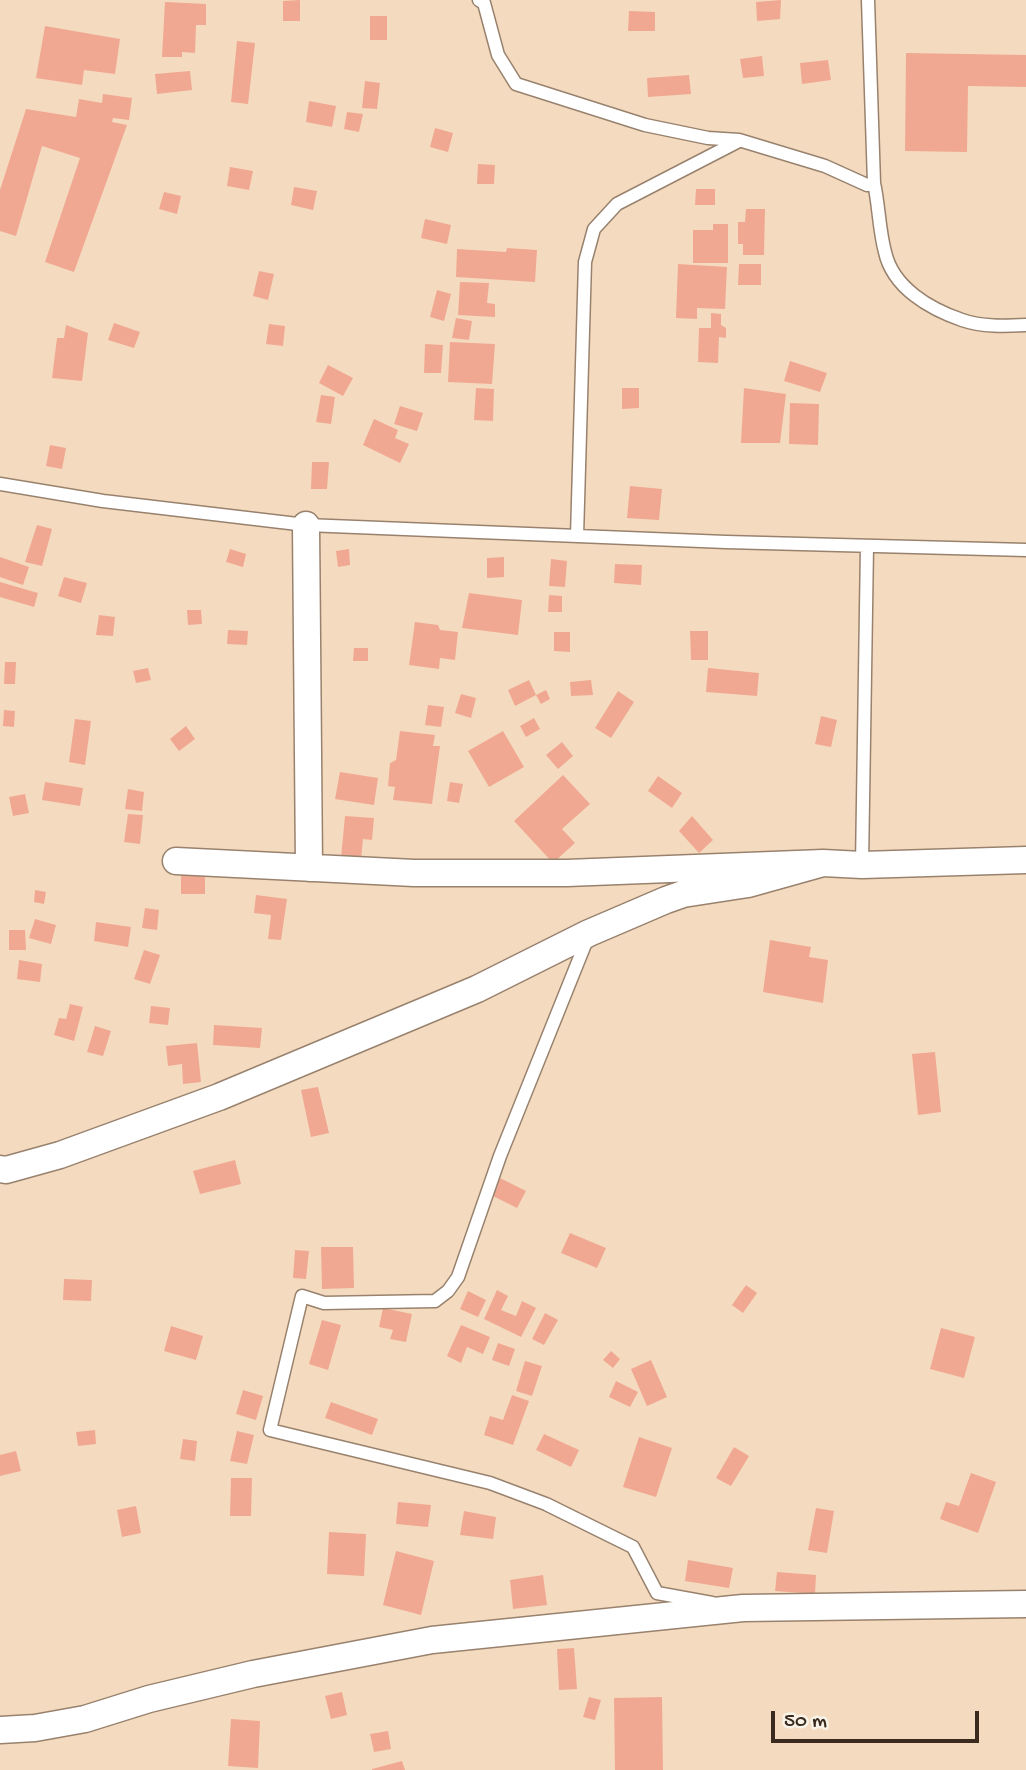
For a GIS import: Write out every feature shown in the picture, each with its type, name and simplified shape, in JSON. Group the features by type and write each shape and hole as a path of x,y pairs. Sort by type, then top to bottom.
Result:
{"street":[{"path":"306,525 309,868"},
{"path":"176,861 414,873 567,873 823,863 862,865 1026,860"},
{"path":"0,1169 5,1170 60,1154 219,1097 477,989 589,933 683,894 748,884 823,863"},
{"path":"0,1730 35,1728 85,1720 149,1699 253,1674 432,1640 743,1608 1026,1604"}],"lane":[{"path":"479,0 484,3 498,55 516,84 645,125 708,138 739,140 825,166 867,185 874,183"},
{"path":"868,0 874,183 885,253 891,270 920,300 963,321 994,326 1026,326"},
{"path":"577,536 585,262 594,229 617,204 739,140"},
{"path":"0,484 103,500 306,525 1026,550"},
{"path":"862,865 867,546"},
{"path":"589,933 500,1156 458,1277 448,1292 435,1301 324,1303 302,1296 270,1430 501,1487 546,1504 633,1547 657,1593 743,1608"}],"building":[{"path":"300,0 300,21 283,21 283,1"},
{"path":"781,0 780,19 757,21 756,2"},
{"path":"165,2 206,4 206,25 196,25 195,53 182,52 182,57 162,57"},
{"path":"629,11 655,12 655,31 628,31"},
{"path":"370,16 387,16 387,40 370,40"},
{"path":"45,26 120,39 115,74 84,70 82,85 36,78"},
{"path":"237,41 255,43 248,104 231,102"},
{"path":"906,53 1026,55 1026,87 968,86 967,152 905,151"},
{"path":"762,56 764,76 743,78 740,59"},
{"path":"828,60 831,80 802,84 800,63"},
{"path":"190,71 192,90 157,94 155,74"},
{"path":"689,75 691,94 648,97 647,78"},
{"path":"365,81 380,83 377,109 362,108"},
{"path":"103,94 132,98 129,120 113,118 112,122 127,125 74,272 45,262 80,158 42,146 16,236 0,231 0,190 26,109 76,117 79,99 102,103"},
{"path":"309,101 336,106 332,127 306,122"},
{"path":"347,112 363,114 359,132 344,129"},
{"path":"435,128 453,133 448,152 430,147"},
{"path":"478,164 495,165 494,184 477,184"},
{"path":"230,167 253,171 249,190 227,186"},
{"path":"294,187 317,191 313,210 291,205"},
{"path":"696,189 715,189 715,205 695,205"},
{"path":"164,192 181,196 177,214 159,209"},
{"path":"746,209 765,209 764,255 743,255 743,244 738,244 738,222 745,222"},
{"path":"425,219 451,225 447,244 421,238"},
{"path":"713,224 728,224 728,263 693,263 693,230 713,230"},
{"path":"507,248 537,250 535,282 456,277 457,249 506,252"},
{"path":"678,264 727,267 725,309 697,308 697,319 676,318"},
{"path":"739,264 761,264 761,285 738,285"},
{"path":"259,271 274,274 268,300 253,296"},
{"path":"460,282 489,283 487,303 495,304 495,317 458,315"},
{"path":"437,290 451,294 444,321 430,317"},
{"path":"711,313 721,314 721,325 726,328 726,338 719,337 718,363 698,362 699,328 711,328"},
{"path":"456,318 472,321 469,340 452,338"},
{"path":"114,323 140,332 134,348 108,340"},
{"path":"269,324 285,326 283,346 266,344"},
{"path":"66,325 88,333 82,381 52,378 57,338 64,338"},
{"path":"450,342 495,344 492,384 448,382"},
{"path":"425,344 443,345 441,373 424,373"},
{"path":"790,361 827,373 820,392 784,381"},
{"path":"328,365 353,378 343,396 319,383"},
{"path":"476,388 494,389 493,421 474,420"},
{"path":"622,388 639,388 639,408 622,409"},
{"path":"744,388 786,394 780,443 741,443"},
{"path":"321,395 335,397 331,424 316,422"},
{"path":"790,403 819,404 818,445 789,444"},
{"path":"400,406 423,413 417,431 394,424"},
{"path":"374,419 398,430 395,438 409,444 400,463 363,445"},
{"path":"50,445 66,448 62,469 46,466"},
{"path":"312,462 329,462 327,489 311,489"},
{"path":"630,486 662,489 659,520 627,518"},
{"path":"37,525 52,529 42,566 25,562"},
{"path":"230,549 246,554 243,567 226,562"},
{"path":"349,549 350,565 338,567 336,551"},
{"path":"0,557 29,567 23,585 0,577"},
{"path":"504,557 504,577 487,578 487,558"},
{"path":"551,559 567,561 565,587 549,586"},
{"path":"615,564 642,565 641,585 614,583"},
{"path":"64,577 87,583 81,603 58,596"},
{"path":"0,582 38,593 34,607 0,597"},
{"path":"469,593 522,600 518,635 462,628"},
{"path":"549,595 562,596 562,612 548,612"},
{"path":"187,610 201,610 202,624 188,625"},
{"path":"99,615 115,617 113,636 96,635"},
{"path":"415,622 438,625 440,630 458,632 455,660 440,658 439,669 409,665"},
{"path":"228,630 248,631 247,645 227,644"},
{"path":"690,631 708,631 708,660 691,660"},
{"path":"554,632 570,632 570,652 554,651"},
{"path":"354,648 368,648 368,661 353,661"},
{"path":"5,662 16,662 15,684 4,684"},
{"path":"148,668 151,680 136,683 133,671"},
{"path":"708,668 759,673 757,696 706,692"},
{"path":"529,680 536,695 515,706 508,690"},
{"path":"591,680 593,695 571,696 570,682"},
{"path":"546,690 550,699 541,704 536,695"},
{"path":"618,691 634,702 611,738 595,728"},
{"path":"461,694 476,698 471,718 455,713"},
{"path":"428,705 444,707 441,727 425,725"},
{"path":"4,710 15,711 14,727 3,726"},
{"path":"821,716 837,720 831,747 815,744"},
{"path":"534,718 540,729 526,737 520,726"},
{"path":"75,719 91,721 85,765 69,762"},
{"path":"186,726 195,739 179,751 170,739"},
{"path":"400,731 435,735 433,746 440,746 432,804 393,800 395,787 388,786 390,763 396,760"},
{"path":"503,731 524,767 489,787 468,751"},
{"path":"562,742 573,756 558,769 546,755"},
{"path":"340,772 378,778 374,805 335,799"},
{"path":"563,775 590,804 562,829 575,843 553,863 514,821"},
{"path":"658,776 682,793 672,808 648,791"},
{"path":"45,782 83,788 80,806 42,800"},
{"path":"450,782 463,784 459,803 447,801"},
{"path":"128,789 144,792 142,811 125,809"},
{"path":"25,794 29,813 13,816 9,797"},
{"path":"128,814 143,815 140,844 124,842"},
{"path":"345,816 374,818 372,840 363,839 361,860 341,858"},
{"path":"692,816 713,840 699,853 679,831"},
{"path":"205,873 205,894 181,894 181,874"},
{"path":"35,890 46,892 44,904 34,902"},
{"path":"256,895 287,899 281,940 268,939 271,915 254,913"},
{"path":"145,908 159,910 157,930 142,928"},
{"path":"35,919 56,925 51,944 29,938"},
{"path":"96,922 131,927 128,947 94,941"},
{"path":"9,930 25,930 26,950 9,950"},
{"path":"770,940 811,947 809,957 828,960 823,1003 763,992"},
{"path":"144,950 160,955 150,984 134,979"},
{"path":"19,960 42,964 40,982 17,979"},
{"path":"70,1004 83,1007 74,1041 54,1035 59,1018 66,1019"},
{"path":"151,1006 170,1008 168,1025 149,1023"},
{"path":"214,1025 262,1028 260,1048 213,1045"},
{"path":"95,1026 111,1031 103,1056 87,1052"},
{"path":"197,1043 201,1082 183,1084 182,1064 168,1066 166,1046"},
{"path":"935,1052 941,1112 918,1115 912,1054"},
{"path":"318,1087 329,1133 311,1137 301,1090"},
{"path":"235,1160 241,1184 200,1194 193,1171"},
{"path":"500,1178 526,1191 517,1208 491,1195"},
{"path":"570,1233 606,1248 597,1268 561,1253"},
{"path":"321,1247 353,1247 354,1288 322,1289"},
{"path":"295,1250 309,1251 306,1279 293,1278"},
{"path":"64,1279 92,1280 91,1301 63,1300"},
{"path":"746,1285 757,1293 743,1313 732,1305"},
{"path":"497,1290 508,1296 501,1310 516,1316 522,1301 536,1308 521,1337 484,1319"},
{"path":"468,1291 486,1300 478,1317 460,1309"},
{"path":"383,1308 412,1314 406,1342 390,1339 393,1330 379,1327"},
{"path":"545,1313 558,1320 544,1345 532,1339"},
{"path":"322,1320 341,1325 328,1370 309,1364"},
{"path":"461,1325 490,1337 483,1354 467,1347 461,1363 447,1356"},
{"path":"171,1326 203,1336 196,1360 164,1351"},
{"path":"941,1328 975,1337 964,1378 930,1369"},
{"path":"498,1343 515,1349 509,1366 492,1360"},
{"path":"611,1351 620,1359 613,1368 603,1360"},
{"path":"651,1360 667,1397 647,1406 631,1369"},
{"path":"525,1361 542,1366 532,1396 516,1391"},
{"path":"616,1381 638,1392 630,1407 609,1397"},
{"path":"243,1390 263,1396 256,1420 236,1414"},
{"path":"512,1395 529,1401 513,1445 484,1435 490,1416 503,1420"},
{"path":"331,1402 378,1419 372,1435 325,1418"},
{"path":"95,1430 96,1444 78,1446 76,1432"},
{"path":"237,1431 254,1435 247,1464 230,1461"},
{"path":"544,1434 579,1450 571,1467 536,1450"},
{"path":"639,1437 672,1448 656,1497 623,1487"},
{"path":"183,1439 197,1441 195,1461 180,1459"},
{"path":"734,1447 749,1456 731,1486 716,1478"},
{"path":"16,1451 21,1471 0,1476 0,1455"},
{"path":"971,1473 996,1482 978,1533 940,1519 946,1502 959,1506"},
{"path":"231,1478 252,1478 251,1516 230,1516"},
{"path":"398,1502 431,1505 428,1527 396,1524"},
{"path":"136,1506 141,1533 122,1537 117,1510"},
{"path":"816,1508 834,1511 827,1553 808,1550"},
{"path":"464,1511 496,1517 493,1539 460,1535"},
{"path":"329,1532 366,1534 364,1576 327,1574"},
{"path":"396,1551 434,1561 421,1615 383,1605"},
{"path":"688,1560 733,1568 729,1588 685,1581"},
{"path":"777,1572 816,1575 815,1594 775,1591"},
{"path":"543,1575 547,1605 513,1609 510,1580"},
{"path":"574,1648 577,1689 559,1690 557,1649"},
{"path":"342,1692 347,1715 331,1719 325,1696"},
{"path":"589,1697 601,1700 595,1720 583,1717"},
{"path":"662,1697 663,1770 615,1770 614,1698"},
{"path":"231,1719 260,1721 258,1768 228,1766"},
{"path":"388,1731 391,1749 374,1752 370,1734"},
{"path":"402,1761 405,1770 372,1770 372,1769"}]}
